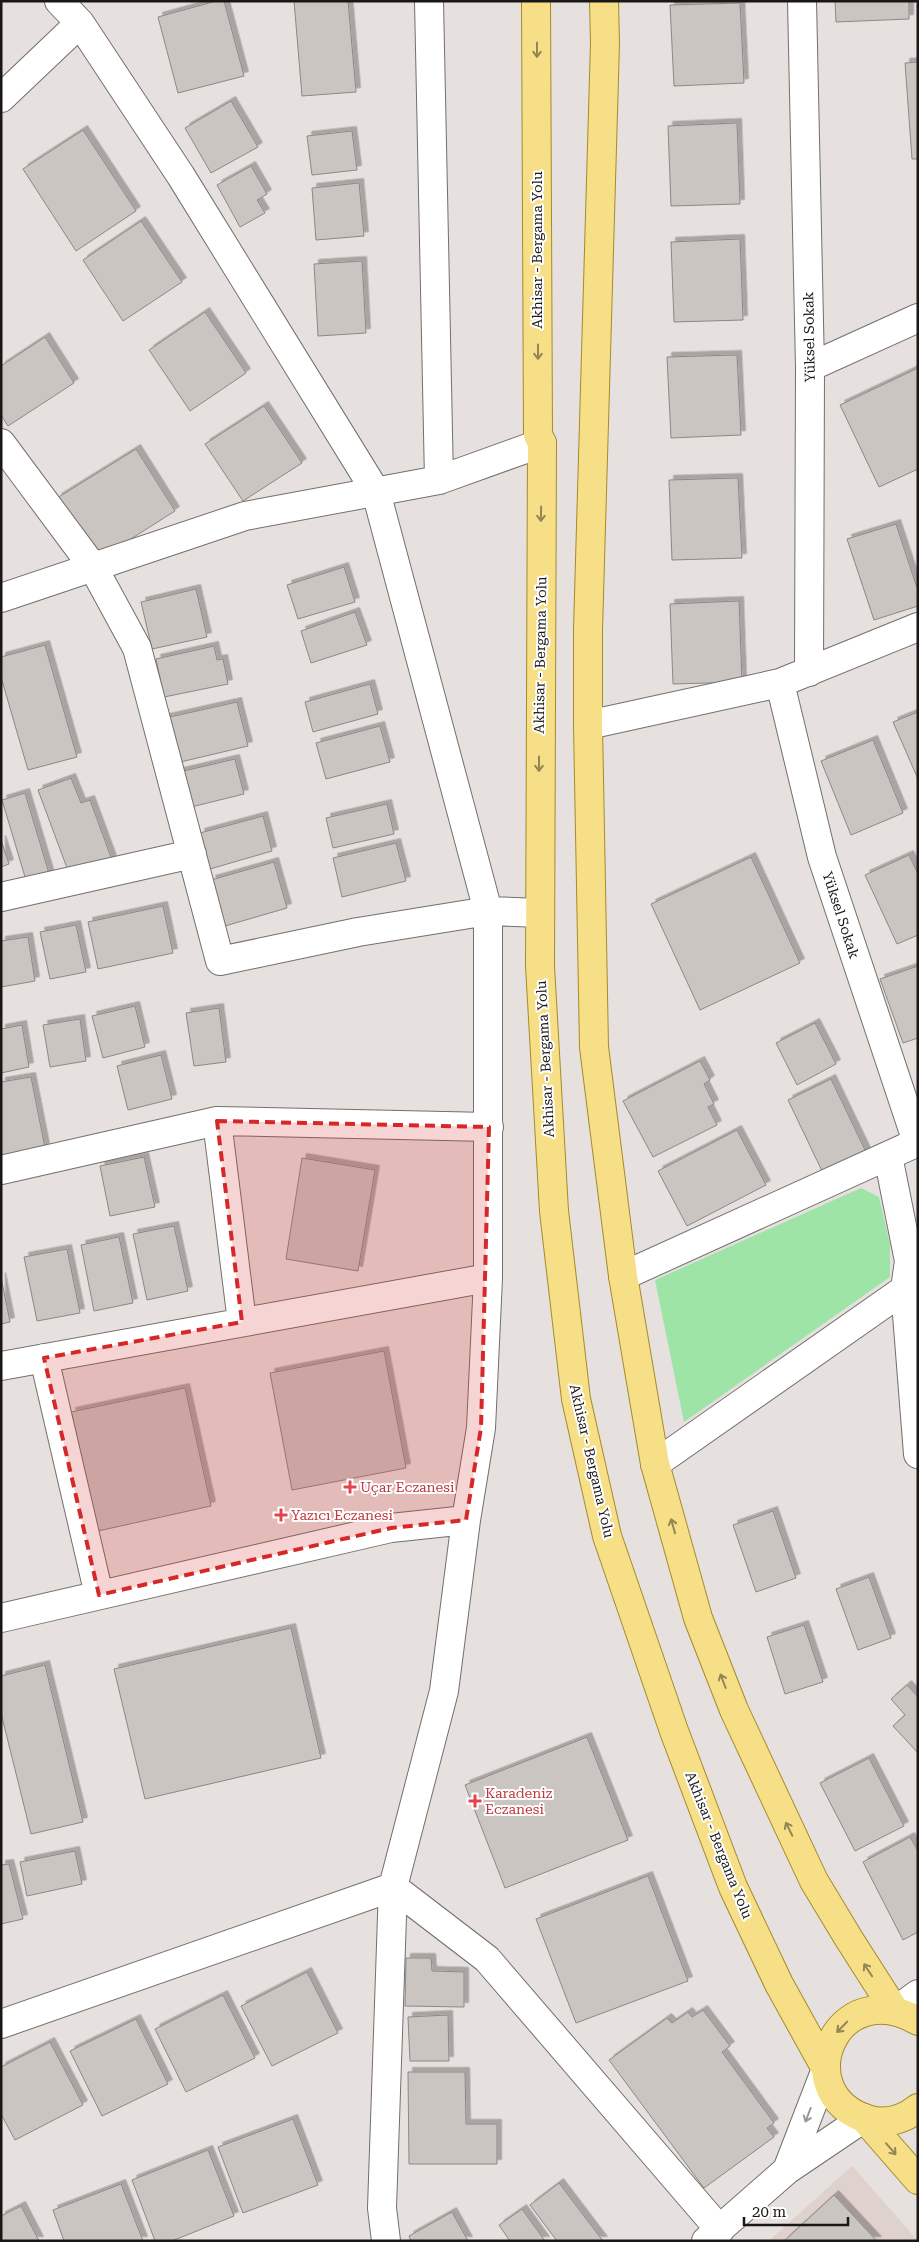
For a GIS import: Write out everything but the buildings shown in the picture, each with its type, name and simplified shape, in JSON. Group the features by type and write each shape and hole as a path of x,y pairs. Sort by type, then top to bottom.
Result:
{"main road":[{"name":"Akhisar - Bergama Yolu","path":"536,1 538,435 542,443 539,738 540,966 554,1211 576,1399 607,1536 674,1731 733,1887 779,1984 826,2069"},
{"path":"604,1 605,43 588,630 588,724 594,1047 622,1276 655,1464 698,1618 734,1710 814,1881 849,1939 906,2016"},
{"name":"Akhisar - Bergama Yolu","path":"906,2016 884,2009 866,2011 848,2020 835,2034 827,2050 826,2069 830,2088 841,2104 856,2116 874,2121 892,2121 909,2115 918,2108"},
{"name":"Akhisar - Bergama Yolu","path":"864,2118 918,2180"}],"street":[{"path":"59,1 80,23 181,176 376,492 488,911 488,1278 481,1428 466,1520 444,1690 393,1887 382,2208 386,2241"},
{"path":"430,1 439,480"},
{"name":"Yüksel Sokak","path":"802,1 810,367 809,672"},
{"path":"1,98 80,23"},
{"path":"810,367 918,318"},
{"path":"1,443 94,567 137,648 220,961 358,932 488,911 540,912"},
{"path":"1,598 245,516 439,480 542,443"},
{"path":"588,724 780,684 918,627"},
{"name":"Yüksel Sokak","path":"780,684 822,857 917,1142"},
{"path":"1,897 192,854"},
{"path":"1,1170 217,1121 489,1127"},
{"path":"217,1121 242,1322"},
{"path":"622,1276 917,1142"},
{"path":"888,1156 914,1258 905,1289 918,1454"},
{"path":"1,1366 488,1278"},
{"path":"655,1464 905,1289"},
{"path":"44,1358 99,1595"},
{"path":"1,1618 392,1528 466,1520"},
{"path":"1,2024 393,1887"},
{"path":"393,1887 487,1959 713,2235 787,2170 864,2118"},
{"path":"906,2016 918,1994"},
{"path":"787,2170 826,2069"}],"highlighted area":[{"path":"217,1121 489,1127 481,1428 466,1520 391,1528 99,1595 44,1358 242,1322"}],"shaded area":[{"path":"852,2166 918,2241 769,2241"}],"green space":[{"path":"861,1188 879,1197 890,1244 890,1277 684,1422 655,1280"}],"place":[{"name":"Uçar Eczanesi","path":"350,1487"},
{"name":"Yazıcı Eczanesi","path":"281,1515"},
{"name":"Karadeniz Eczanesi","path":"475,1801"}]}
